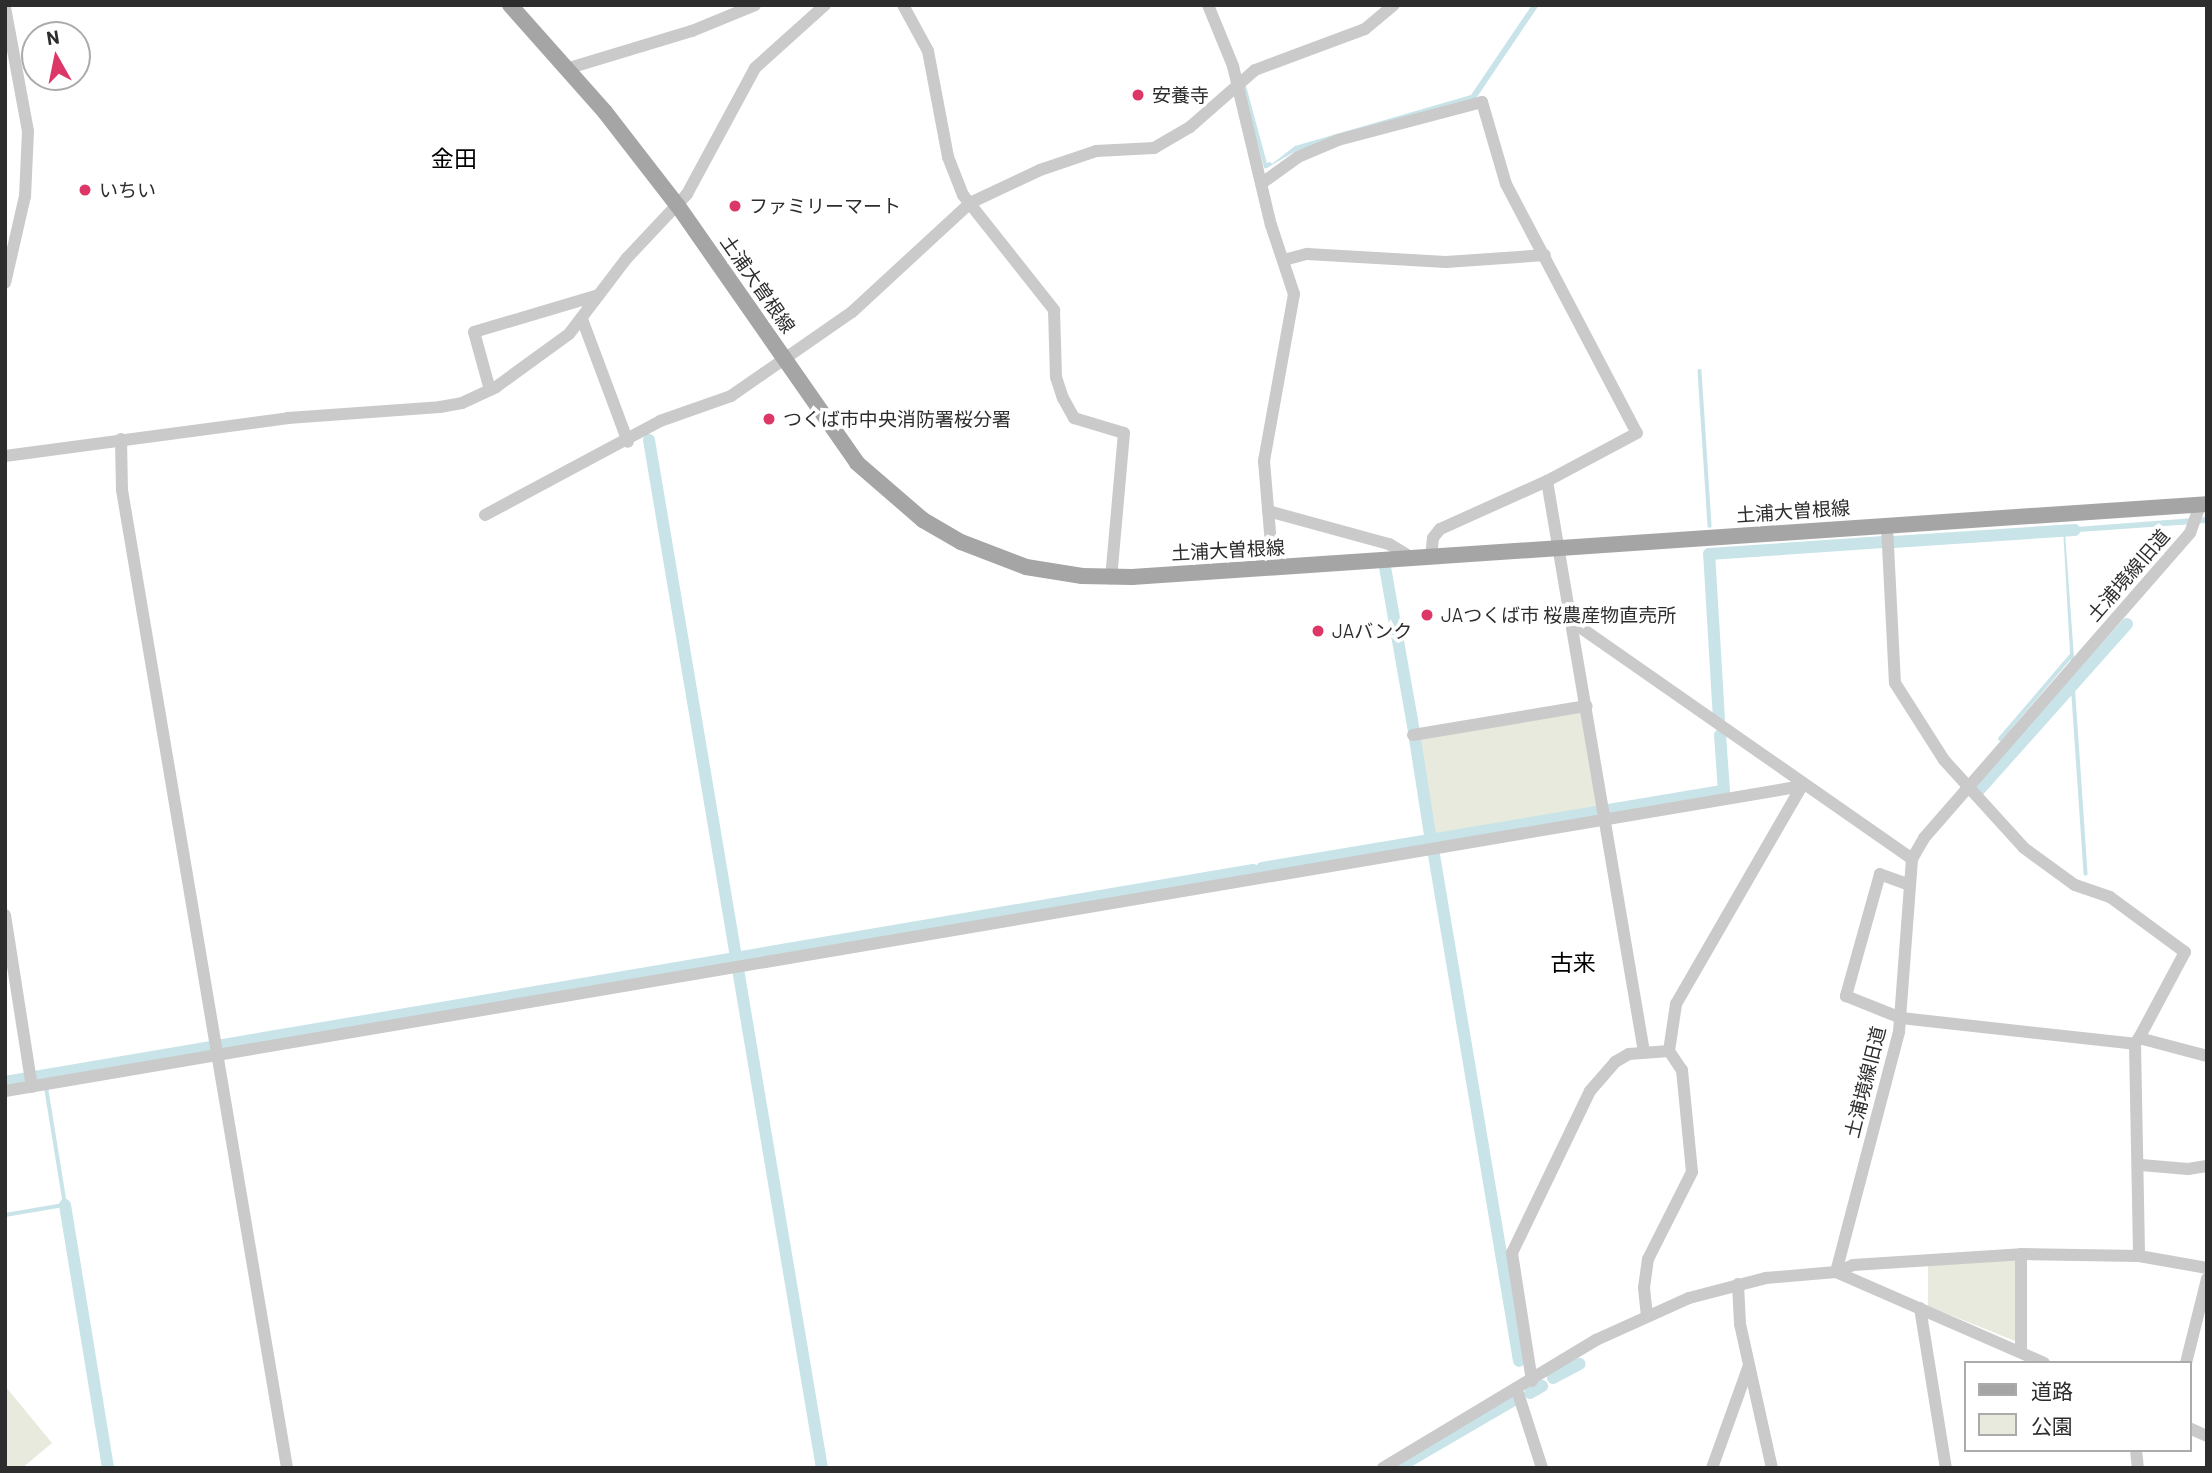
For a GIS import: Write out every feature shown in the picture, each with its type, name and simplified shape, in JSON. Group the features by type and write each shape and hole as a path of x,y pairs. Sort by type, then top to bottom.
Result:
{"main road":[{"name":"土浦大曽根線","path":"510,5 678,206 857,463 923,520 961,542 1026,567 1111,578 2203,504"}],"street":[{"path":"566,69 692,31 755,5"},
{"path":"5,456 288,418 427,408 461,403 490,390 552,350 582,319 626,258 678,206 714,151 741,85 825,5"},
{"path":"903,5 928,51 948,156 970,203 1054,310 1056,377 1074,418 1124,433 1111,578"},
{"path":"1208,5 1236,85 1292,286 1293,316 1264,461 1273,569"},
{"path":"485,515 628,442 660,421 731,396 852,312 970,203 1040,170 1096,151 1154,148 1190,127 1255,70 1365,29 1394,5"},
{"path":"5,7 28,131 25,196 5,283"},
{"path":"1262,183 1298,157 1328,144 1482,102 1506,184 1637,433 1547,481 1440,529 1433,538 1431,557"},
{"path":"1284,260 1307,254 1446,262 1545,255"},
{"path":"490,390 474,332 599,295"},
{"path":"582,319 628,442"},
{"path":"121,439 122,490 287,1468"},
{"path":"1547,481 1574,623 1644,1052"},
{"name":"土浦境線旧道","path":"1836,1272 1901,1018 1908,884 1912,859 1968,788 2190,533 2203,504"},
{"path":"1268,511 1390,544 1412,558"},
{"path":"1887,526 1895,683 1968,788 2024,848 2075,885 2110,897 2185,953 2137,1041 2136,1156 2141,1165 2139,1256"},
{"path":"1574,623 1802,786 1912,859"},
{"path":"1413,735 1587,706"},
{"path":"5,1091 1802,786"},
{"path":"1647,1316 1644,1288 1648,1259 1692,1172 1682,1070 1669,1051 1676,1004 1802,786"},
{"path":"1908,884 1880,874 1845,988 1846,996 1901,1018 2137,1041 2207,1056"},
{"path":"5,915 39,1085"},
{"path":"1532,1381 1512,1252 1590,1091 1615,1062 1644,1052 1669,1051"},
{"path":"2141,1165 2188,1169 2207,1166"},
{"path":"2021,1255 2021,1352"},
{"path":"1383,1468 1532,1381 1596,1339 1689,1298 1738,1284 1796,1273 1836,1272 1853,1265 2021,1255 2139,1256 2207,1268"},
{"path":"1836,1272 2040,1361"},
{"path":"2187,1361 2202,1315 2207,1279"},
{"path":"1738,1284 1749,1365 1756,1380 1772,1468"},
{"path":"1920,1308 1946,1468"},
{"path":"1712,1468 1749,1365"},
{"path":"1517,1390 1542,1468"},
{"path":"2191,1429 2207,1436"}],"green space":[{"path":"1584,711 1597,807 1435,836 1419,740"},
{"path":"2016,1259 2015,1341 1928,1306 1928,1263"},
{"path":"5,1386 52,1443 22,1468 5,1468"}],"water":[{"path":"1532,5 1539,5 1475,100 1296,151 1265,169 1295,146 1471,95"},
{"path":"2207,517 2207,523 2065,533 2076,685 2072,688 2063,528"}],"waterway":[{"path":"1245,88 1266,166 1270,164"},
{"path":"1700,371 1710,526"},
{"path":"649,440 822,1468"},
{"path":"1894,542 2075,530"},
{"path":"1719,720 1709,554 1884,542"},
{"path":"1385,567 1414,731"},
{"path":"1980,789 2127,624"},
{"path":"2000,739 2071,656"},
{"path":"2073,682 2086,874"},
{"path":"1262,868 1724,791 1720,735"},
{"path":"1415,739 1431,841"},
{"path":"1434,855 1519,1361"},
{"path":"5,1082 1253,870"},
{"path":"5,1215 65,1205 44,1075"},
{"path":"65,1205 108,1468"},
{"path":"1553,1378 1579,1364"},
{"path":"1530,1393 1542,1386"},
{"path":"1397,1468 1514,1400"}],"place":[{"name":"安養寺","path":"1138,95"},
{"name":"いちい","path":"85,190"},
{"name":"ファミリーマート","path":"735,206"},
{"name":"つくば市中央消防署桜分署","path":"769,419"},
{"name":"JAつくば市 桜農産物直売所","path":"1427,615"},
{"name":"JAバンク","path":"1318,631"}],"district":[{"name":"金田","path":"454,158"},
{"name":"古来","path":"1573,962"}]}
